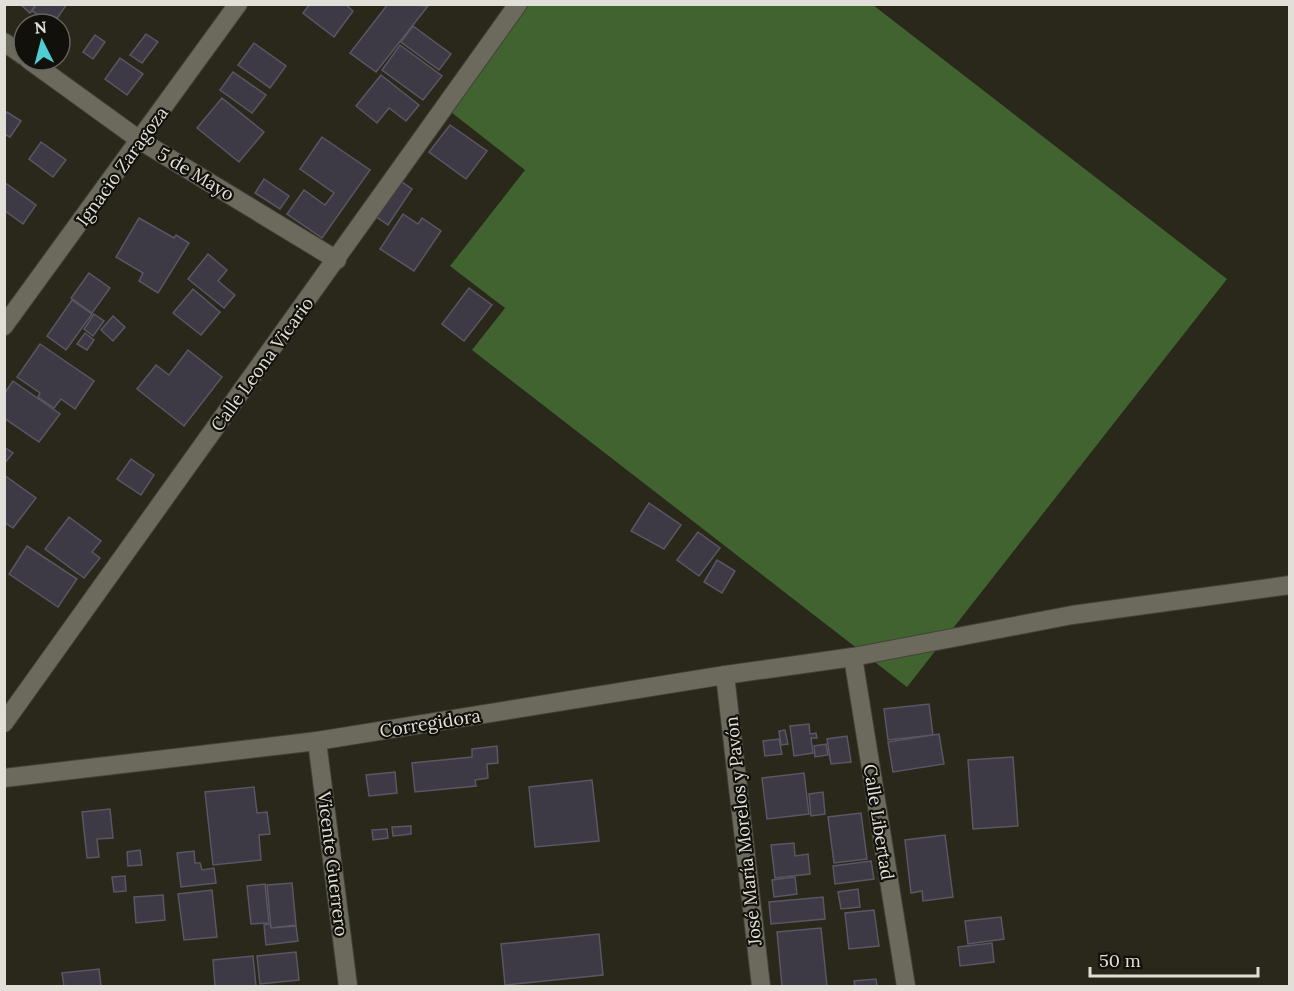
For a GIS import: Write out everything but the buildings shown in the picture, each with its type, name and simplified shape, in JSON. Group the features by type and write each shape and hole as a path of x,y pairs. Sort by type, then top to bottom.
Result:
{"street":[{"name":"Ignacio Zaragoza","path":"4,326 141,141 238,4"},
{"name":"Calle Leona Vicario","path":"4,723 518,4"},
{"name":"5 de Mayo","path":"46,72 141,141 337,260"},
{"name":"Corregidora","path":"4,778 317,741 725,675 853,657 1072,615 1290,585"},
{"name":"Calle Libertad","path":"853,657 906,987"},
{"name":"José María Morelos y Pavón","path":"725,675 761,987"},
{"name":"Vicente Guerrero","path":"317,741 348,987"}],"green space":[{"path":"521,5 873,5 1227,279 907,687 472,350 505,308 450,266 525,170 442,105"}]}
